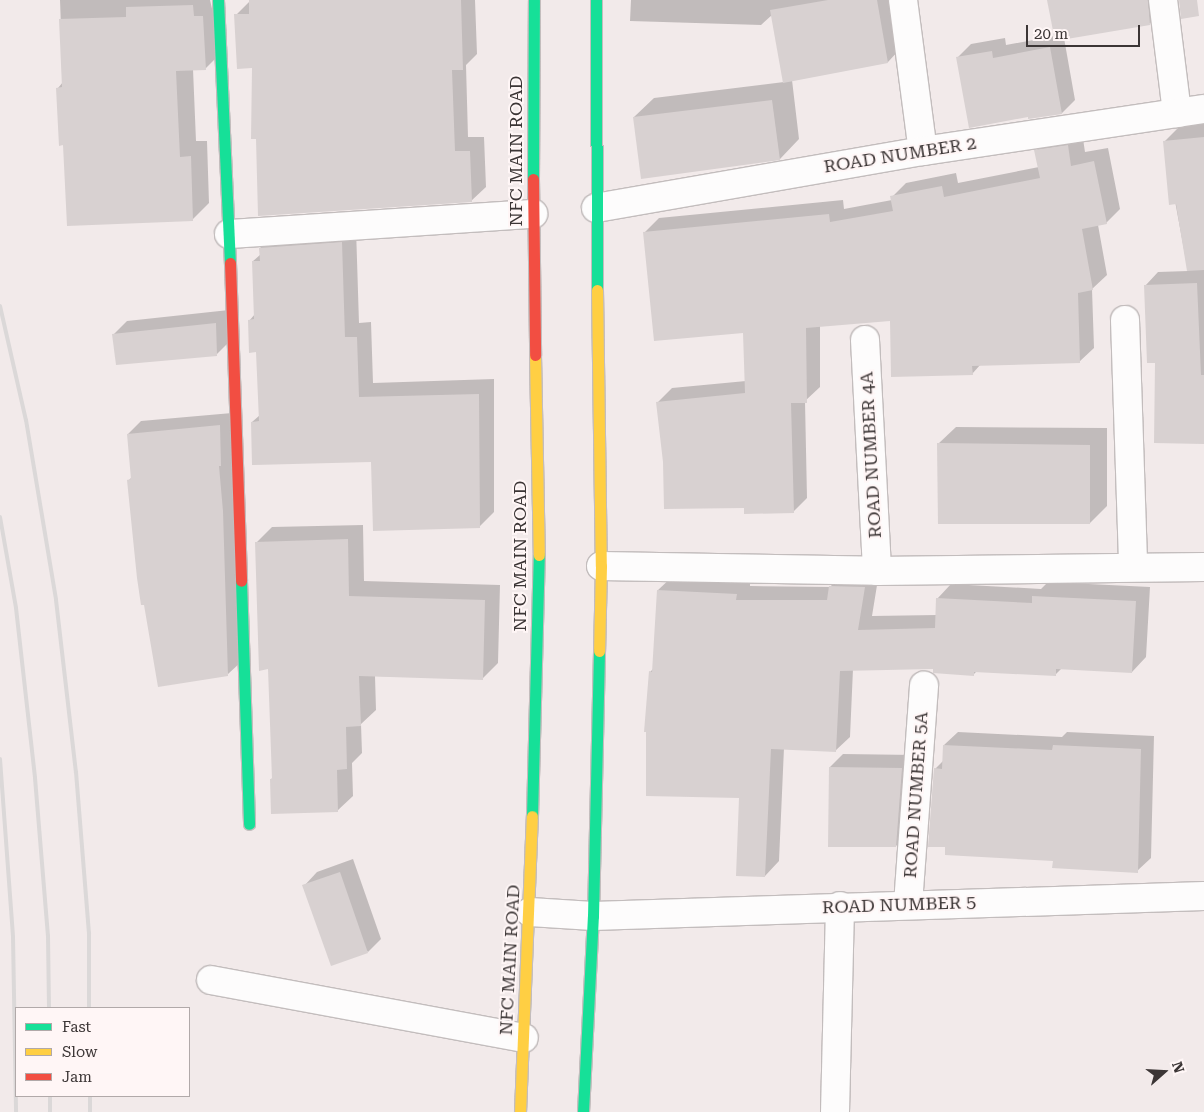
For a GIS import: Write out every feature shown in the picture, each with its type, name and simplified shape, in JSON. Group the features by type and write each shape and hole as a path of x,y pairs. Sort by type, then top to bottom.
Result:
{"main road":[{"path":"218,0 229,234 249,824"},
{"name":"NFC MAIN ROAD","path":"520,1112 530,912 539,559 533,214 534,0"},
{"path":"583,1112 593,916 601,566 596,208 596,0"}],"street":[{"path":"903,0 923,151"},
{"path":"1163,0 1177,113"},
{"name":"ROAD NUMBER 2","path":"596,208 923,151 1204,109"},
{"path":"229,234 533,214"},
{"path":"1125,320 1133,567"},
{"name":"ROAD NUMBER 4A","path":"865,340 877,571"},
{"path":"601,566 877,571 1204,567"},
{"name":"ROAD NUMBER 5A","path":"908,904 924,686"},
{"name":"ROAD NUMBER 5","path":"530,912 593,916 840,906 1204,896"},
{"path":"835,1112 840,906"},
{"path":"211,980 524,1038"}],"building":[{"path":"249,0 461,0 463,70 452,70 455,151 470,151 472,202 258,216 256,139 251,139 252,68 237,69 234,14 249,14"},
{"path":"828,0 877,0 888,63 783,83 770,10"},
{"path":"1047,0 1148,0 1150,25 1055,41"},
{"path":"1179,0 1197,0 1199,16 1181,19"},
{"path":"193,5 194,16 203,16 206,70 176,71 180,157 191,156 193,221 67,226 63,145 59,146 56,88 62,87 59,19 126,17 126,7"},
{"path":"1050,47 1062,114 1028,119 1028,117 969,128 956,57 992,51 993,58"},
{"path":"772,100 780,160 641,179 633,117"},
{"path":"1204,137 1204,270 1187,271 1176,204 1169,205 1163,141"},
{"path":"1068,145 1071,166 1094,161 1107,224 1082,229 1093,290 1078,293 1080,363 972,366 973,375 891,377 890,321 806,328 807,403 791,403 794,513 744,514 744,508 664,509 663,462 656,402 745,393 743,333 654,341 643,232 829,214 830,222 893,211 890,196 942,186 944,197 1040,178 1034,150"},
{"path":"342,242 345,337 357,337 359,397 479,394 480,528 373,531 371,462 252,465 251,422 259,421 256,352 249,353 248,320 254,319 252,261 260,261 259,248"},
{"path":"1197,283 1201,375 1204,375 1204,444 1154,443 1155,363 1147,363 1144,285"},
{"path":"216,323 217,356 116,365 112,334"},
{"path":"220,425 221,466 219,466 223,511 228,676 158,687 144,605 141,605 137,578 127,480 131,479 127,434"},
{"path":"937,443 1090,445 1090,524 938,524"},
{"path":"348,539 349,596 485,600 483,680 359,676 361,726 346,727 347,769 337,770 338,812 271,814 270,779 272,779 268,669 259,671 255,542"},
{"path":"829,586 865,587 858,630 935,628 936,598 1032,603 1032,596 1136,601 1132,673 1056,669 1056,676 974,672 974,676 933,673 933,669 840,671 836,752 771,749 765,877 736,876 739,798 646,796 646,732 644,732 649,671 652,672 657,590 737,594 736,600 827,600"},
{"path":"943,745 1052,750 1053,745 1141,749 1138,873 1052,868 1053,861 945,855 945,847 928,847 934,768 942,769"},
{"path":"829,767 902,768 896,847 828,847"},
{"path":"340,872 368,953 331,966 302,885"}],"railway":[{"path":"0,306 26,420 56,600 76,772 89,933 89,1007"},
{"path":"0,517 16,608 35,778 48,936 49,1007"},
{"path":"0,759 13,937 15,1054"},
{"path":"16,1097 16,1112"},
{"path":"50,1097 50,1112"},
{"path":"90,1097 90,1112"}],"traffic: fast":[{"path":"218,0 230,263"},
{"path":"533,179 534,0"},
{"path":"596,0 597,290"},
{"path":"532,816 539,555"},
{"path":"241,581 249,824"},
{"path":"583,1112 593,916 599,651"}],"traffic: slow":[{"path":"597,290 601,566 599,651"},
{"path":"535,355 539,555"},
{"path":"520,1112 532,816"}],"traffic: jam":[{"path":"533,179 535,355"},
{"path":"230,263 241,581"}]}
